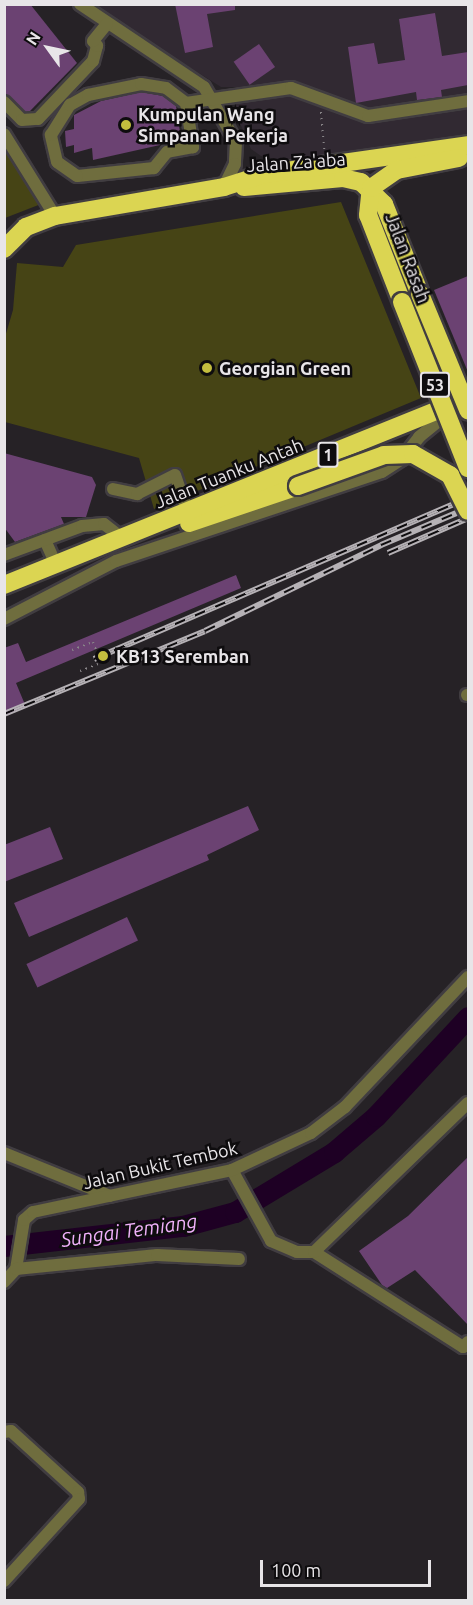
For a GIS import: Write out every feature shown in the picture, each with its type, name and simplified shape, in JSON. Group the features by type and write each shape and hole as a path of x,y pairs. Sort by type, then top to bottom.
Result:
{"highway":[{"name":"Jalan Za'aba","path":"224,187 265,174 468,145"},
{"path":"370,188 397,170 468,155"},
{"name":"Jalan Za'aba","path":"4,249 26,227 55,216 224,187 343,178 370,188"},
{"name":"Jalan Rasah","path":"370,188 384,204 468,410"},
{"name":"Jalan Rasah","path":"370,188 368,215 468,468"},
{"name":"Jalan Tuanku Antah","path":"4,585 468,399"},
{"path":"128,537 251,505 384,455 413,454 450,475 468,511"},
{"name":"1","path":"4,575 31,576"}],"street":[{"path":"80,4 107,24 196,80 212,98 236,142 235,164 224,187"},
{"path":"4,102 22,120 38,119 93,61 97,46 93,41 107,24"},
{"path":"186,103 193,147 167,152 154,168 78,176 57,162 52,148 54,125 78,99 153,83 186,103 291,88 368,116 468,101"},
{"path":"4,134 55,216"},
{"path":"4,619 30,608 59,588 116,561 382,472 402,459 419,437 468,399"},
{"path":"113,489 137,494 175,475 188,513"},
{"path":"4,555 82,526 104,524 128,537"},
{"path":"45,540 56,566"},
{"name":"Jalan Bukit Tembok","path":"16,1269 24,1220 33,1212 232,1170 283,1149 345,1107 468,978"},
{"path":"314,1252 468,1103"},
{"path":"4,1152 111,1197"},
{"path":"232,1170 272,1241 297,1252 314,1252 463,1347 468,1342"},
{"path":"4,1282 16,1269 157,1255 239,1258"},
{"path":"4,1432 11,1431 78,1492 79,1498 4,1581"}],"path":[{"path":"320,97 324,150"},
{"path":"4,171 4,188"},
{"path":"72,650 93,642 101,663 80,671"}],"shaded area":[{"path":"91,5 468,5 468,139 285,161 261,156 251,149 236,114 237,87 221,87"},
{"path":"4,148 41,204 5,218 4,218"},
{"name":"Georgian Green","path":"341,202 421,398 154,509 139,458 5,422 5,337 13,310 17,263 63,267 76,245"}],"building":[{"path":"4,4 30,4 77,63 30,111 25,112 4,92"},
{"path":"175,4 235,4 235,10 207,14 213,47 185,53"},
{"path":"435,13 442,56 468,52 468,85 441,90 442,97 417,100 416,92 356,103 348,47 374,43 378,64 405,60 399,19"},
{"path":"259,44 275,67 250,85 234,62"},
{"name":"Kumpulan Wang Simpanan Pekerja","path":"141,92 163,96 176,106 180,132 159,137 160,145 93,160 92,148 74,153 74,145 66,147 65,131 74,129 74,115 101,101"},
{"path":"468,276 468,372 434,290"},
{"path":"4,453 92,477 96,485 86,517 61,517 64,524 15,542 4,527"},
{"path":"236,575 241,588 16,683 26,707 4,716 4,648 18,643 26,662"},
{"path":"248,806 259,830 207,855 209,860 29,937 14,903"},
{"path":"50,827 63,859 4,882 4,845"},
{"path":"127,917 138,941 37,987 26,964"},
{"path":"468,1157 468,1325 415,1270 387,1288 382,1285 359,1251 408,1216"}],"waterway":[{"name":"Sungai Temiang","path":"4,1246 183,1226 235,1212 334,1152 376,1116 468,1017"}],"railway":[{"path":"94,659 468,498"},
{"path":"4,714 205,631 381,545 468,508"},
{"path":"388,553 468,518"}],"place":[{"name":"Kumpulan Wang Simpanan Pekerja","path":"126,125"},
{"name":"Georgian Green","path":"207,368"},
{"name":"KB13 Seremban","path":"103,656"}]}
